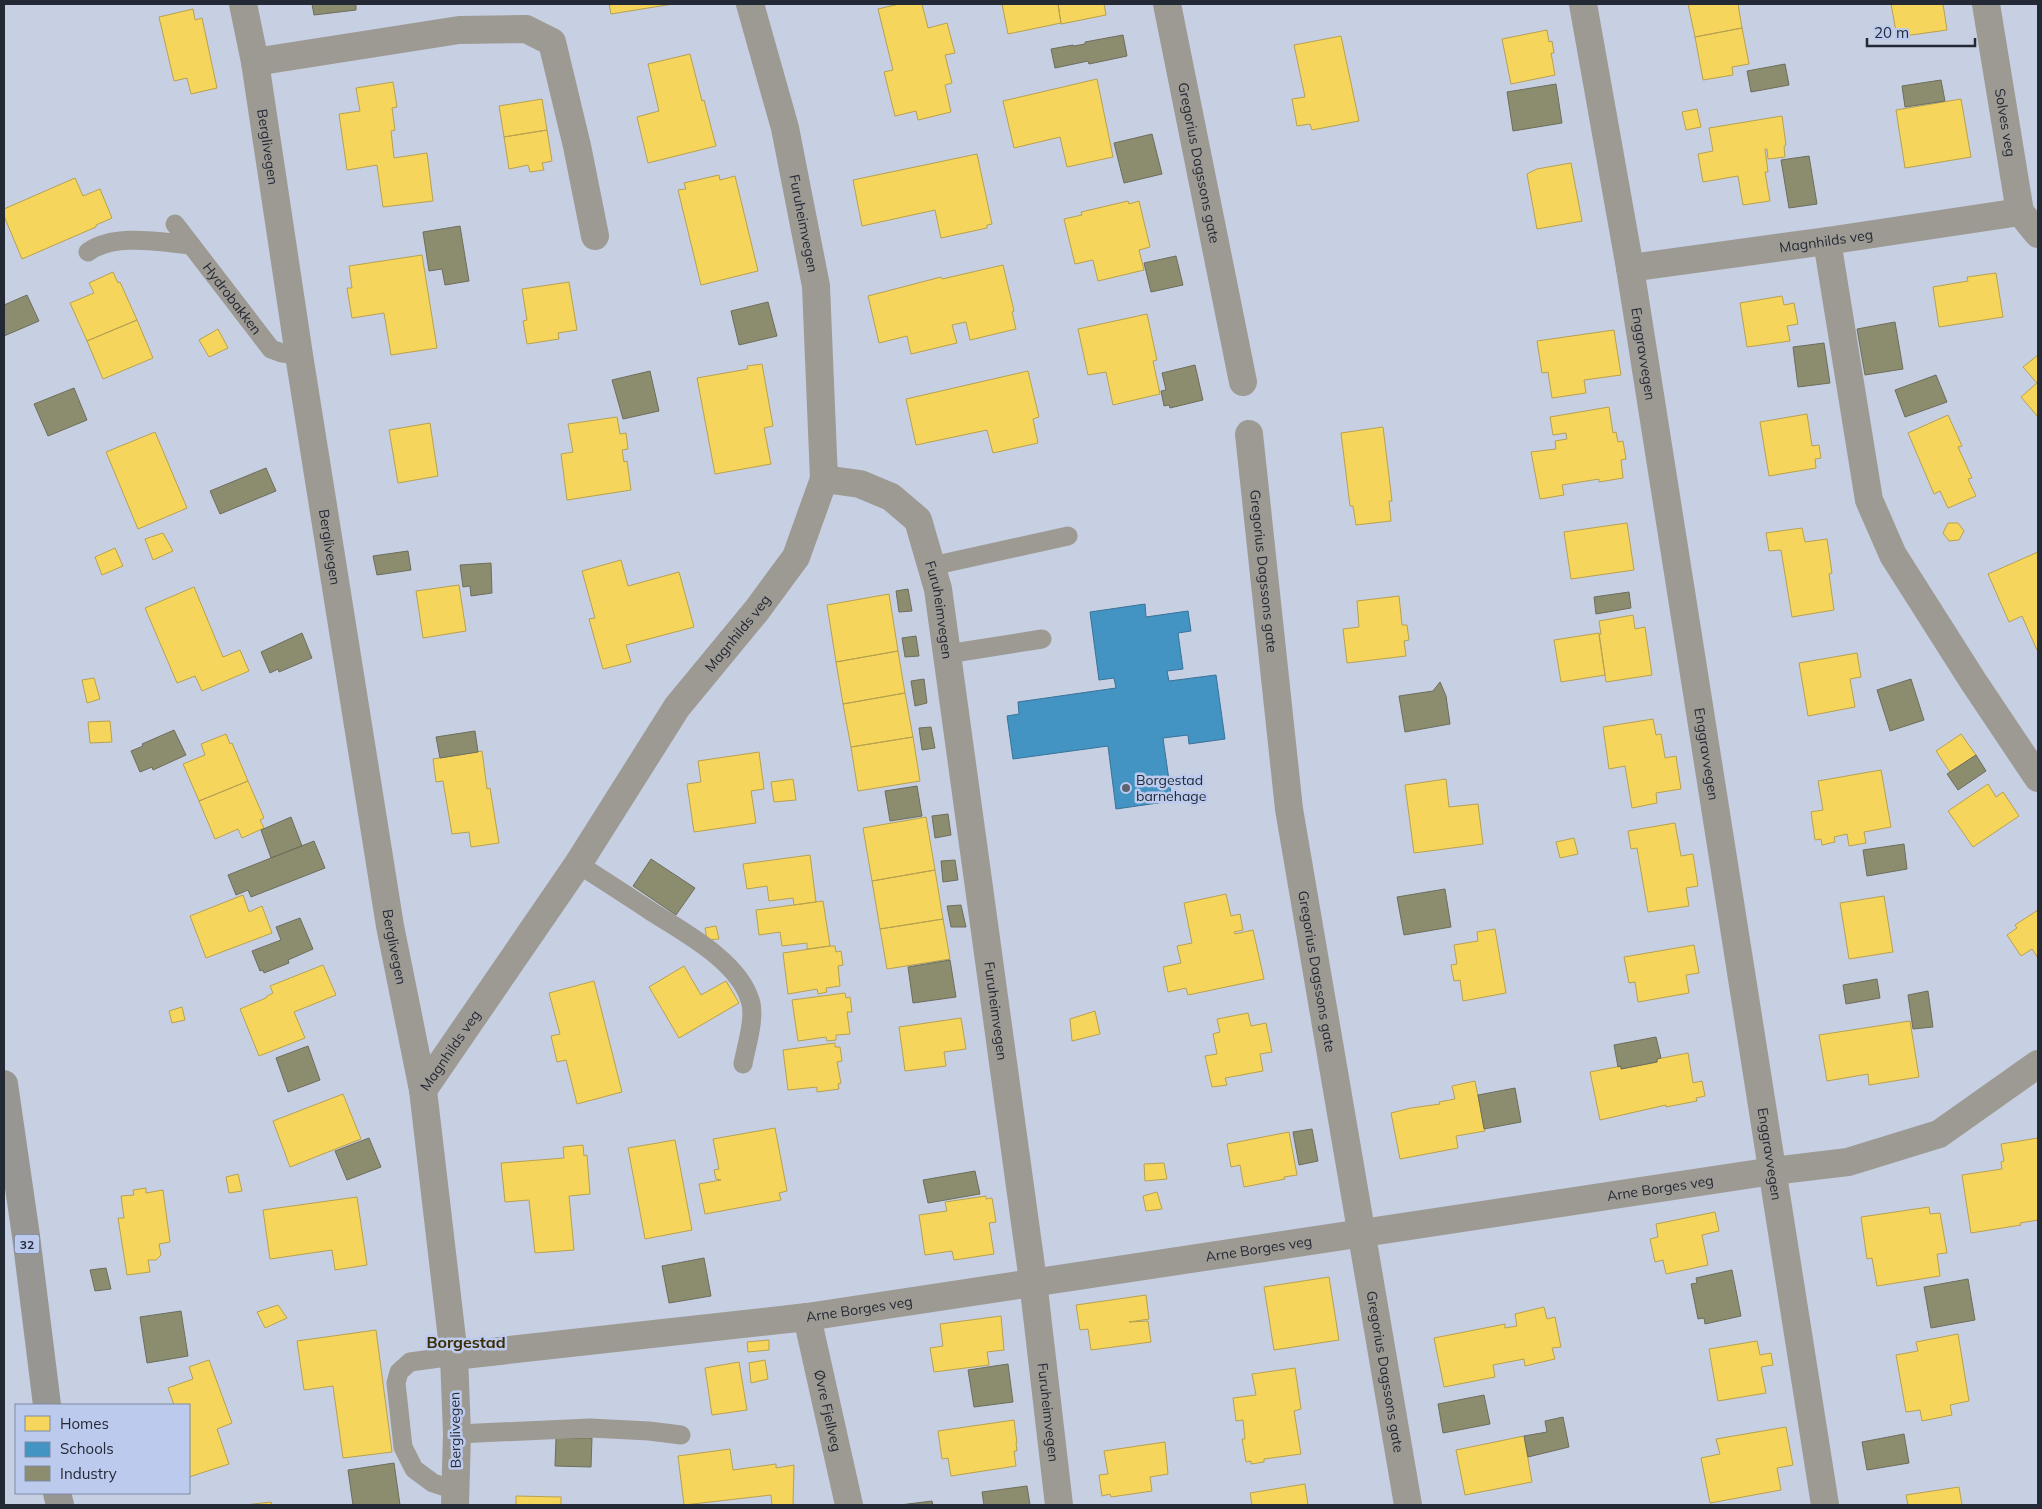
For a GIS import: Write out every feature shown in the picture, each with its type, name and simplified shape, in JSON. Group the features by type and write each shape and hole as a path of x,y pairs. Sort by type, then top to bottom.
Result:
{"main road":[{"name":"32","path":"4,1084 47,1404"}],"street":[{"name":"Berglivegen","path":"243,4 255,62 299,355 390,926 423,1090"},
{"name":"Gregorius Dagssons gate","path":"1167,4 1243,382"},
{"name":"Enggravvegen","path":"1583,4 1630,268 1825,1505"},
{"name":"Solves veg","path":"1986,4 2020,212"},
{"name":"Furuheimvegen","path":"755,5 785,128 816,286 824,480 860,484 891,497 918,520 938,589 1033,1281 1059,1505"},
{"path":"255,62 459,30 526,29 535,33 552,42 577,146 595,236"},
{"path":"2020,212 2038,234"},
{"name":"Magnhilds veg","path":"1630,268 2020,212"},
{"path":"1827,241 1869,500 1894,555 1973,681 2038,778"},
{"name":"Gregorius Dagssons gate","path":"1249,434 1289,809 1408,1505"},
{"name":"Magnhilds veg","path":"454,1356 423,1090 578,864 677,707 757,610 796,557 824,480"},
{"name":"Arne Borges veg","path":"454,1356 807,1317 1033,1281 1361,1234 1773,1170 1848,1162 1939,1134 2038,1064"},
{"name":"Øvre Fjellveg","path":"807,1317 849,1505"},
{"name":"Berglivegen","path":"454,1356 457,1434 455,1497"}],"lane":[{"name":"Hydrobakken","path":"175,224 271,349 282,353 299,355"},
{"path":"88,252 97,245 133,240 191,245"},
{"path":"932,566 1068,536"},
{"path":"947,654 1042,639"},
{"path":"578,864 699,942 722,961 741,982 751,1000 752,1009 743,1064"},
{"path":"454,1356 410,1362 399,1372 396,1383 403,1447 414,1469 455,1497"},
{"path":"457,1434 590,1428 649,1431 681,1435"}],"building: Homes":[{"path":"609,4 673,4 611,14"},
{"path":"899,4 922,4 928,28 947,23 955,53 945,55 952,83 945,85 951,112 918,120 916,111 895,116 884,72 893,70 878,9"},
{"path":"1002,4 1058,4 1061,23 1008,34"},
{"path":"1058,4 1104,4 1106,15 1061,24"},
{"path":"1688,4 1738,4 1742,28 1695,37"},
{"path":"1891,4 1943,4 1947,30 1897,37"},
{"path":"193,9 195,20 202,18 217,88 191,94 187,78 174,81 159,17"},
{"path":"1742,28 1749,64 1732,67 1733,75 1703,80 1695,37"},
{"path":"1547,30 1549,42 1552,41 1554,53 1551,53 1555,75 1511,84 1502,39"},
{"path":"1341,36 1359,121 1312,130 1310,124 1297,126 1292,99 1305,97 1294,45"},
{"path":"690,54 716,146 648,163 637,117 659,111 648,64"},
{"path":"1097,79 1113,157 1067,167 1060,137 1014,148 1003,101"},
{"path":"393,82 397,107 392,108 395,130 391,131 394,158 427,153 433,201 383,207 377,165 347,170 339,114 360,111 356,88"},
{"path":"542,99 547,130 504,137 499,106"},
{"path":"1961,99 1971,157 1905,168 1896,110"},
{"path":"1697,109 1701,127 1686,130 1682,112"},
{"path":"1782,116 1786,145 1784,146 1785,157 1768,159 1767,149 1765,149 1768,172 1765,172 1770,201 1743,205 1738,176 1703,182 1698,154 1713,151 1709,128"},
{"path":"547,130 552,161 542,163 544,170 530,172 528,165 509,169 504,137"},
{"path":"977,154 992,224 987,225 987,228 941,238 935,210 862,226 853,180"},
{"path":"1571,163 1582,221 1537,229 1527,174 1537,169"},
{"path":"719,175 720,180 735,176 758,271 701,285 678,190 686,189 684,183"},
{"path":"75,178 83,196 100,189 112,218 96,225 96,227 22,259 4,216 4,209"},
{"path":"1128,201 1129,204 1139,201 1150,247 1139,250 1144,270 1098,281 1093,260 1075,264 1064,219 1082,215 1081,212"},
{"path":"422,255 437,348 391,355 384,313 352,318 347,288 352,288 349,266"},
{"path":"1003,265 1014,311 1012,312 1016,329 970,340 966,322 952,325 957,343 911,354 907,336 879,343 868,296 941,277 942,279"},
{"path":"113,272 118,283 120,282 137,320 87,341 70,303 94,293 89,283"},
{"path":"1996,273 2003,317 1939,327 1933,287 1968,281 1967,277"},
{"path":"569,282 577,330 558,333 559,339 527,344 523,321 527,320 522,289"},
{"path":"1782,296 1784,305 1794,303 1798,324 1787,326 1790,341 1747,347 1740,303"},
{"path":"1147,314 1157,360 1153,361 1160,394 1113,405 1106,372 1088,375 1078,329"},
{"path":"137,320 153,358 103,379 87,341"},
{"path":"218,329 228,348 209,357 199,340"},
{"path":"1614,330 1621,375 1584,380 1586,393 1552,398 1548,372 1542,373 1537,341"},
{"path":"2038,355 2038,417 2021,397 2037,383 2023,367"},
{"path":"762,364 773,426 764,428 771,464 715,474 697,378 748,369 747,366"},
{"path":"1028,371 1039,417 1033,419 1038,443 993,453 987,430 916,445 906,399"},
{"path":"1609,407 1613,433 1616,432 1618,442 1623,441 1626,459 1621,460 1623,478 1599,482 1599,479 1562,485 1564,495 1540,499 1531,452 1556,449 1555,441 1567,439 1566,433 1553,435 1550,417"},
{"path":"1807,414 1812,446 1819,445 1821,458 1815,459 1816,468 1769,476 1760,422"},
{"path":"1948,415 1962,446 1958,447 1972,478 1968,479 1976,496 1948,508 1940,491 1934,494 1908,433"},
{"path":"617,417 620,434 626,433 628,449 622,450 624,462 627,461 631,490 567,500 561,454 573,452 568,424"},
{"path":"430,423 438,476 398,483 389,430"},
{"path":"1383,427 1392,501 1389,501 1391,521 1356,525 1353,506 1350,506 1341,433"},
{"path":"155,432 187,508 138,529 106,452"},
{"path":"1627,523 1634,570 1571,579 1564,532"},
{"path":"1948,523 1958,523 1964,531 1959,540 1949,541 1943,533"},
{"path":"1802,528 1805,542 1827,539 1832,573 1829,574 1834,610 1792,617 1781,550 1769,551 1766,533"},
{"path":"163,533 173,551 153,560 145,539"},
{"path":"115,548 123,566 102,575 95,557"},
{"path":"2038,552 2037,650 2022,616 2009,622 1988,574"},
{"path":"621,560 628,586 679,572 694,627 626,645 631,662 603,669 589,619 595,618 582,571"},
{"path":"459,585 466,631 423,638 416,591"},
{"path":"194,587 223,657 240,650 249,671 202,691 195,676 177,683 145,608"},
{"path":"889,594 898,651 836,662 827,605"},
{"path":"1399,596 1402,625 1407,625 1409,640 1404,641 1406,656 1347,663 1343,629 1359,627 1357,601"},
{"path":"1633,615 1635,629 1645,627 1652,675 1606,682 1599,635 1601,634 1599,621"},
{"path":"1599,633 1605,675 1561,682 1554,640"},
{"path":"898,651 905,693 843,704 836,662"},
{"path":"1857,653 1861,677 1850,679 1855,707 1808,716 1799,663"},
{"path":"94,678 100,699 87,703 82,680"},
{"path":"905,693 913,737 851,747 843,704"},
{"path":"1653,719 1656,735 1661,734 1665,758 1676,756 1681,789 1656,793 1657,803 1632,808 1625,766 1609,769 1603,727"},
{"path":"110,721 112,742 90,743 88,722"},
{"path":"226,734 230,744 232,743 248,781 199,801 183,764 205,755 201,744"},
{"path":"1961,734 1976,755 1950,772 1936,751"},
{"path":"913,737 920,781 858,791 851,747"},
{"path":"482,751 487,789 490,788 499,843 471,847 469,832 452,834 443,781 436,782 433,759"},
{"path":"759,752 764,789 751,791 756,823 694,832 687,784 701,782 698,761"},
{"path":"1881,770 1891,827 1864,832 1866,843 1849,846 1847,834 1834,837 1835,842 1822,845 1821,839 1815,840 1811,812 1823,810 1818,781"},
{"path":"793,779 796,800 774,802 771,782"},
{"path":"1446,779 1449,807 1478,804 1483,844 1414,853 1405,785"},
{"path":"248,781 264,818 260,820 264,828 242,838 238,829 215,839 199,801"},
{"path":"1988,784 1996,797 2003,792 2019,816 1973,847 1948,811"},
{"path":"926,817 935,870 872,881 863,828"},
{"path":"1675,823 1681,856 1693,854 1698,886 1686,888 1689,906 1648,912 1637,848 1631,849 1628,831"},
{"path":"1574,838 1578,854 1560,858 1556,842"},
{"path":"810,855 816,902 794,905 793,898 769,901 767,886 747,889 743,864"},
{"path":"935,870 943,919 880,929 872,881"},
{"path":"1226,894 1231,916 1240,914 1243,930 1234,932 1235,934 1253,930 1264,979 1188,995 1186,988 1168,992 1163,967 1181,963 1177,946 1192,943 1184,903"},
{"path":"243,895 249,912 262,906 272,933 206,958 190,916"},
{"path":"1884,896 1893,952 1849,959 1840,903"},
{"path":"823,901 830,946 807,949 807,943 782,946 780,932 759,935 756,910"},
{"path":"2038,910 2038,958 2032,949 2021,956 2007,935 2017,928 2015,925"},
{"path":"943,919 950,959 887,969 880,929"},
{"path":"716,926 719,939 707,940 705,928"},
{"path":"1495,929 1506,993 1463,1001 1460,980 1454,981 1451,965 1457,964 1454,945 1478,941 1477,932"},
{"path":"1694,945 1699,973 1686,975 1689,993 1638,1002 1635,982 1629,983 1624,957"},
{"path":"835,946 836,952 841,951 843,965 838,966 840,986 826,988 827,992 818,994 817,989 788,994 783,953"},
{"path":"323,965 336,995 294,1012 305,1038 259,1056 240,1009 273,993 270,986"},
{"path":"684,966 701,995 726,981 739,1003 679,1038 649,987"},
{"path":"594,981 622,1092 577,1104 566,1060 557,1062 551,1036 560,1034 549,993"},
{"path":"845,993 846,998 850,997 852,1012 847,1012 850,1034 836,1035 836,1040 827,1041 826,1037 798,1041 792,1000"},
{"path":"182,1007 185,1020 172,1023 169,1011"},
{"path":"1095,1011 1100,1034 1072,1041 1070,1019"},
{"path":"1248,1013 1251,1026 1266,1023 1272,1052 1260,1054 1263,1071 1225,1078 1227,1085 1212,1087 1205,1056 1217,1054 1213,1034 1220,1032 1217,1019"},
{"path":"961,1018 966,1049 944,1052 946,1066 905,1071 899,1027"},
{"path":"1910,1021 1919,1077 1869,1085 1868,1074 1827,1081 1819,1035"},
{"path":"835,1043 835,1047 840,1047 842,1061 837,1062 841,1083 838,1084 839,1089 817,1092 817,1087 788,1090 783,1050"},
{"path":"1688,1053 1693,1083 1702,1081 1705,1096 1696,1098 1697,1101 1666,1107 1666,1105 1600,1120 1590,1072 1621,1066 1621,1069 1657,1062 1657,1059"},
{"path":"1475,1081 1485,1131 1456,1136 1458,1148 1400,1159 1391,1113 1440,1104 1439,1102 1455,1099 1452,1086"},
{"path":"343,1094 361,1139 290,1167 273,1121"},
{"path":"775,1128 787,1191 779,1193 781,1200 705,1214 699,1184 721,1180 716,1179 714,1170 719,1169 713,1139"},
{"path":"1289,1132 1297,1175 1244,1187 1240,1165 1231,1167 1227,1144"},
{"path":"2038,1138 2038,1220 2020,1223 2021,1225 1971,1233 1962,1175 2002,1169 2001,1162 2004,1161 2001,1144"},
{"path":"675,1140 692,1230 645,1239 628,1148"},
{"path":"583,1145 584,1156 587,1155 590,1194 569,1196 574,1250 535,1253 529,1200 505,1202 501,1163 564,1158 563,1147"},
{"path":"1164,1163 1167,1179 1145,1181 1144,1164"},
{"path":"238,1174 242,1191 229,1193 226,1177"},
{"path":"146,1188 146,1193 163,1190 170,1242 159,1244 161,1255 156,1260 148,1260 150,1272 127,1275 118,1218 124,1218 121,1196 134,1195 133,1190"},
{"path":"1157,1192 1162,1209 1146,1211 1143,1196"},
{"path":"986,1196 986,1199 992,1198 996,1222 989,1223 994,1254 954,1260 952,1251 925,1255 919,1215 947,1211 945,1202"},
{"path":"357,1197 367,1265 335,1270 332,1250 270,1259 263,1210"},
{"path":"1929,1207 1930,1214 1940,1213 1947,1253 1937,1254 1940,1276 1877,1286 1872,1258 1867,1259 1861,1217"},
{"path":"1715,1212 1719,1231 1702,1235 1708,1265 1666,1274 1663,1260 1655,1262 1650,1239 1658,1237 1656,1224"},
{"path":"1329,1277 1339,1340 1274,1350 1264,1287"},
{"path":"1146,1295 1149,1319 1129,1322 1148,1321 1151,1342 1091,1350 1088,1329 1080,1330 1076,1305"},
{"path":"278,1305 287,1318 265,1328 257,1312"},
{"path":"1544,1307 1547,1319 1555,1317 1561,1347 1552,1348 1555,1359 1525,1366 1524,1359 1493,1365 1495,1377 1444,1387 1434,1338 1505,1324 1505,1328 1517,1326 1515,1314"},
{"path":"1001,1316 1004,1350 987,1352 989,1365 934,1372 930,1348 943,1346 940,1324"},
{"path":"376,1330 392,1452 343,1458 333,1386 304,1390 297,1341"},
{"path":"1958,1334 1969,1401 1950,1405 1952,1415 1922,1421 1920,1410 1906,1412 1896,1355 1918,1351 1916,1342"},
{"path":"769,1340 769,1350 748,1352 747,1342"},
{"path":"1757,1341 1760,1355 1771,1353 1773,1365 1761,1367 1766,1393 1718,1401 1709,1349"},
{"path":"209,1360 232,1423 217,1429 229,1464 190,1477 190,1404 174,1404 168,1388 193,1379 189,1367"},
{"path":"765,1360 768,1379 751,1383 749,1363"},
{"path":"739,1362 747,1410 712,1415 705,1368"},
{"path":"1295,1368 1301,1409 1294,1411 1301,1454 1264,1459 1264,1462 1251,1464 1251,1461 1246,1462 1242,1439 1245,1439 1243,1420 1236,1421 1233,1398 1256,1395 1252,1374"},
{"path":"1014,1420 1017,1443 1017,1451 1014,1451 1016,1466 951,1476 948,1458 942,1459 938,1431"},
{"path":"1786,1427 1793,1465 1777,1468 1781,1490 1710,1503 1701,1458 1720,1454 1716,1439"},
{"path":"1524,1436 1532,1482 1465,1495 1456,1450"},
{"path":"1165,1442 1168,1474 1150,1477 1152,1491 1111,1497 1110,1494 1102,1496 1099,1475 1108,1474 1104,1451"},
{"path":"730,1449 733,1470 776,1464 776,1468 794,1465 793,1505 772,1505 771,1495 684,1505 678,1456"},
{"path":"1305,1484 1308,1505 1252,1505 1250,1493"},
{"path":"1959,1487 1962,1505 1908,1505 1906,1495"},
{"path":"516,1496 561,1497 561,1505 516,1505"},
{"path":"271,1502 272,1505 245,1505"}],"building: Schools":[{"path":"1145,604 1146,617 1188,611 1191,631 1178,633 1183,669 1167,671 1169,681 1216,675 1225,739 1189,744 1188,735 1163,738 1172,801 1116,809 1108,746 1013,759 1007,716 1019,714 1018,702 1116,688 1114,678 1099,680 1090,612"}],"building: Industry":[{"path":"312,4 356,4 356,10 314,15"},
{"path":"1123,35 1127,56 1089,64 1088,61 1055,68 1051,49 1085,44 1085,42"},
{"path":"1785,64 1789,85 1751,92 1747,71"},
{"path":"1941,80 1945,101 1905,107 1902,86"},
{"path":"1556,84 1562,123 1513,131 1507,92"},
{"path":"1152,134 1162,174 1124,183 1114,143"},
{"path":"1809,156 1817,204 1789,208 1781,160"},
{"path":"460,226 469,281 445,285 442,269 429,271 423,232"},
{"path":"1176,256 1183,285 1151,292 1144,263"},
{"path":"27,295 39,321 4,336 4,305"},
{"path":"768,302 777,336 739,345 731,311"},
{"path":"1895,322 1903,369 1865,375 1857,329"},
{"path":"1824,343 1830,383 1798,387 1793,347"},
{"path":"1195,365 1203,400 1170,408 1169,405 1164,406 1161,391 1166,390 1162,373"},
{"path":"650,371 659,411 623,419 612,380"},
{"path":"1936,375 1947,402 1905,417 1895,390"},
{"path":"74,388 87,420 48,436 34,404"},
{"path":"266,468 276,491 220,514 210,491"},
{"path":"408,551 411,570 377,575 373,556"},
{"path":"491,563 492,593 471,596 470,586 463,587 460,565"},
{"path":"908,589 912,611 899,612 896,591"},
{"path":"1629,592 1631,608 1596,614 1594,597"},
{"path":"302,633 312,658 279,672 278,669 270,673 261,652"},
{"path":"916,636 919,656 905,657 902,638"},
{"path":"924,679 927,703 915,706 911,681"},
{"path":"1911,679 1924,720 1890,731 1877,690"},
{"path":"1440,682 1446,696 1450,724 1405,732 1399,696 1433,691"},
{"path":"931,727 935,748 922,750 919,728"},
{"path":"174,730 186,755 153,770 152,767 140,772 131,751"},
{"path":"475,731 478,752 440,758 436,737"},
{"path":"1976,755 1986,771 1958,790 1947,774"},
{"path":"917,786 922,816 890,821 885,791"},
{"path":"948,814 951,835 935,838 932,816"},
{"path":"291,817 302,846 271,858 261,830"},
{"path":"314,841 325,868 251,897 248,890 236,895 228,875"},
{"path":"1904,844 1907,869 1867,876 1863,850"},
{"path":"651,859 695,888 676,915 633,886"},
{"path":"955,860 958,880 943,882 941,861"},
{"path":"1445,889 1451,927 1404,935 1397,897"},
{"path":"961,905 966,927 951,927 947,906"},
{"path":"300,918 313,949 288,960 289,963 264,973 263,970 260,971 252,951 281,940 276,927"},
{"path":"950,960 956,997 913,1003 908,967"},
{"path":"1877,979 1880,998 1846,1004 1843,985"},
{"path":"1928,991 1933,1027 1913,1029 1908,995"},
{"path":"1656,1037 1661,1058 1657,1059 1657,1062 1621,1069 1621,1066 1618,1067 1614,1045"},
{"path":"308,1046 320,1080 288,1092 276,1058"},
{"path":"1515,1088 1521,1122 1484,1129 1478,1095"},
{"path":"1312,1129 1318,1161 1299,1165 1293,1132"},
{"path":"369,1138 381,1167 347,1180 335,1151"},
{"path":"975,1171 980,1194 928,1203 923,1180"},
{"path":"704,1258 711,1296 669,1303 662,1266"},
{"path":"106,1268 111,1289 95,1291 90,1270"},
{"path":"1732,1270 1741,1316 1705,1324 1704,1318 1698,1319 1691,1284 1697,1283 1696,1278"},
{"path":"1968,1279 1975,1320 1931,1328 1924,1287"},
{"path":"181,1311 188,1356 147,1363 140,1317"},
{"path":"1008,1364 1013,1402 974,1407 968,1370"},
{"path":"1484,1395 1490,1424 1443,1433 1438,1404"},
{"path":"1563,1417 1569,1447 1528,1457 1524,1436 1547,1432 1545,1421"},
{"path":"1904,1434 1909,1463 1867,1470 1862,1442"},
{"path":"556,1438 592,1438 591,1467 555,1466"},
{"path":"394,1463 400,1505 353,1505 348,1470"},
{"path":"1027,1486 1030,1505 984,1505 982,1492"},
{"path":"932,1501 933,1505 900,1505"}],"place":[{"name":"Borgestad barnehage","path":"1126,788"}],"district":[{"name":"Borgestad","path":"466,1342"}]}
